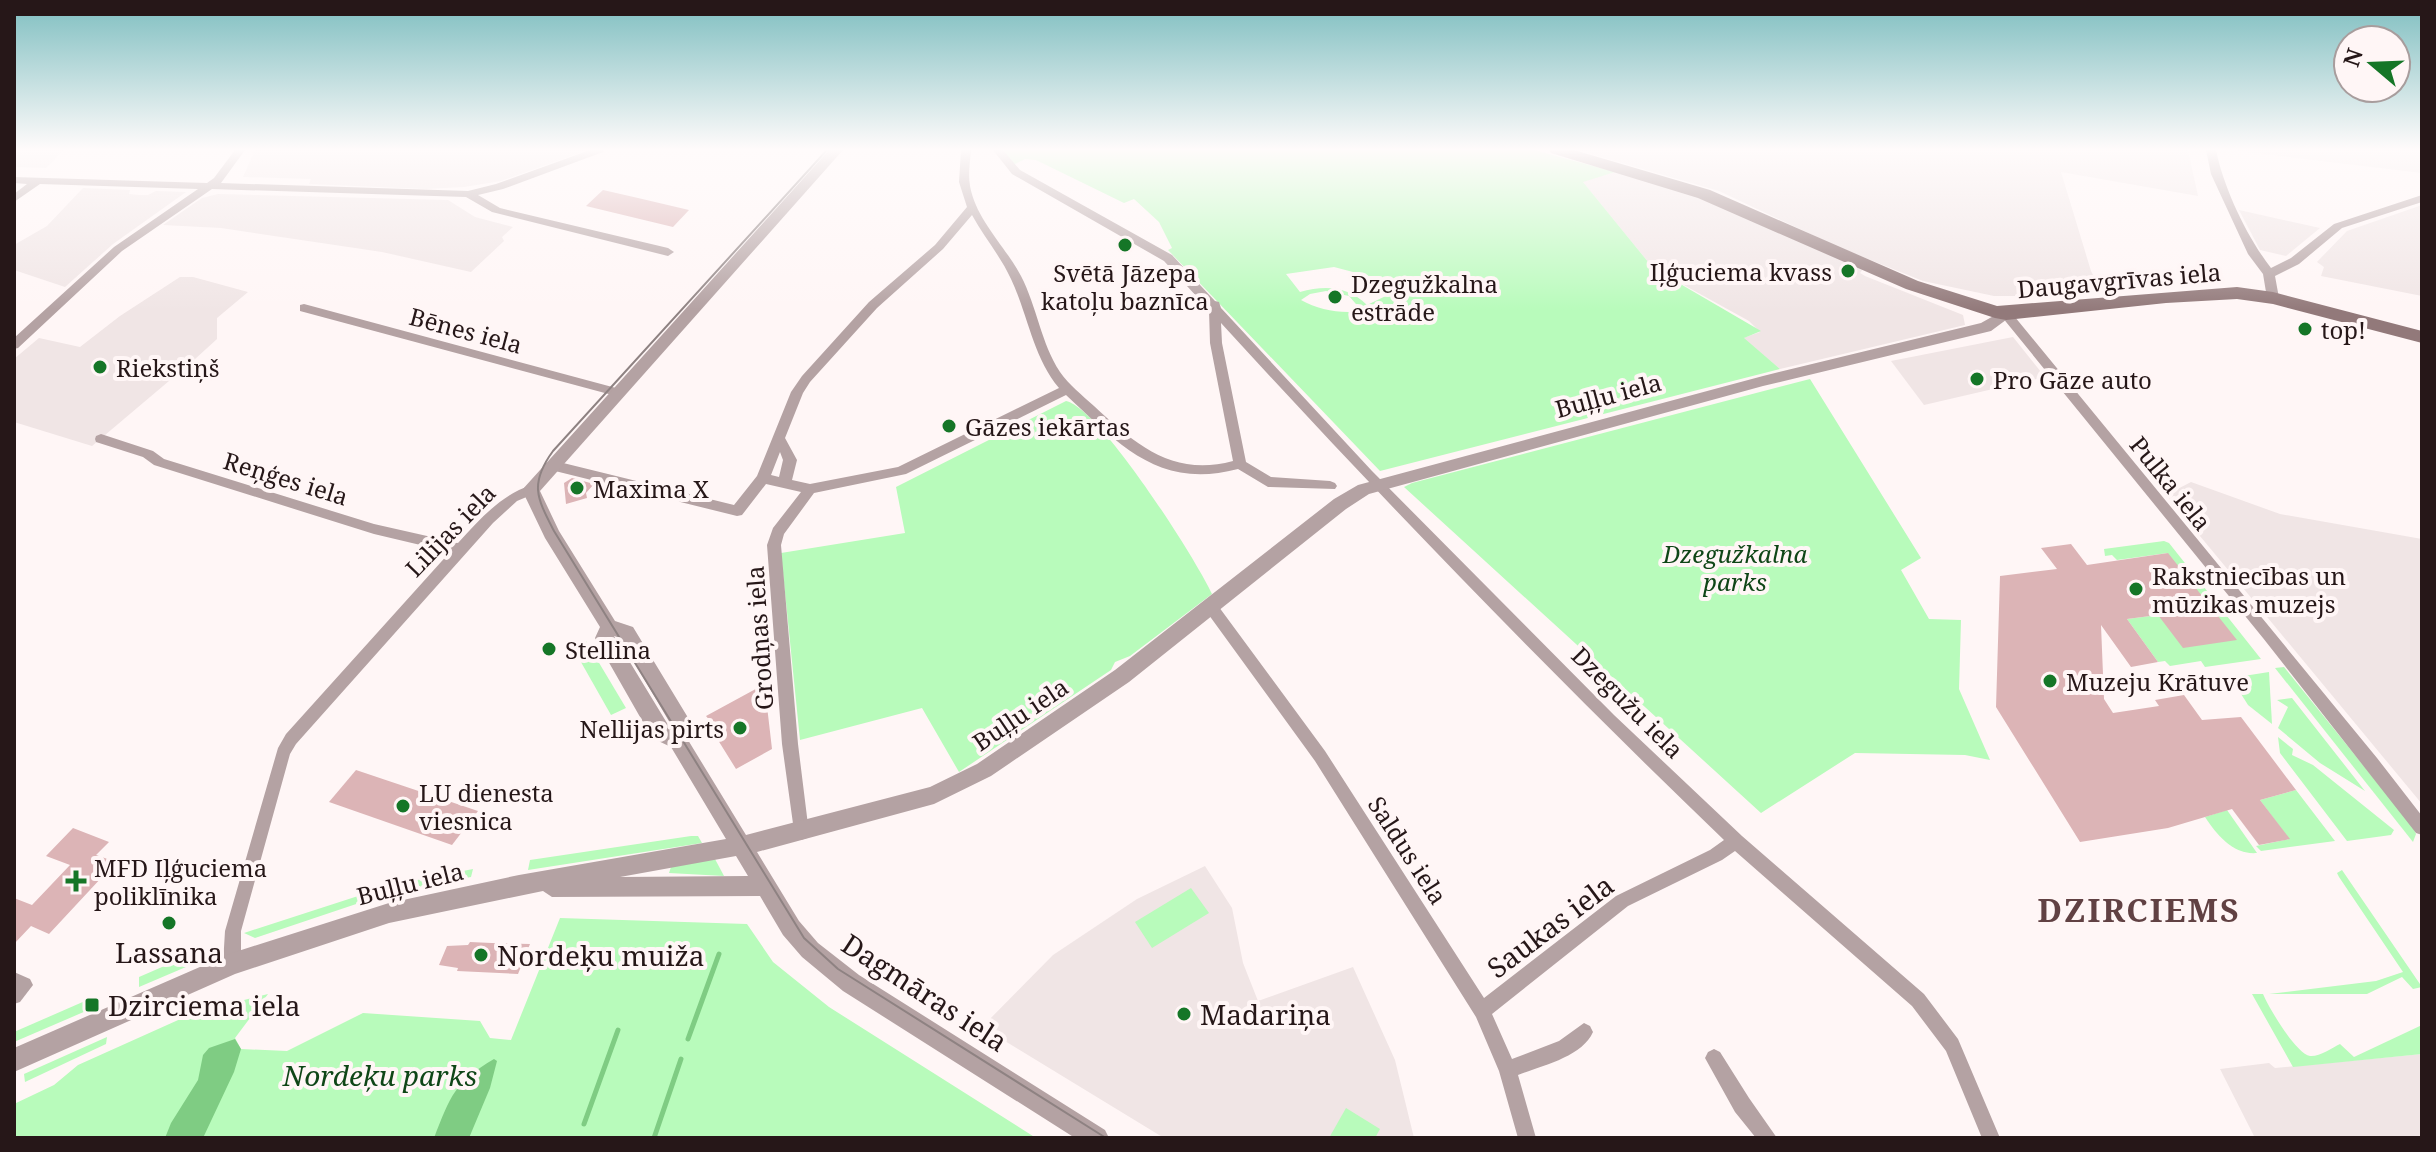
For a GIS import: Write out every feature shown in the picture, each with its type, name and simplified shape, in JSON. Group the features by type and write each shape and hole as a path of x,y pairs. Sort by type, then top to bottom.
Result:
{"main road":[{"name":"Daugavgrīvas iela","path":"1726,204 1912,285 1975,308 2006,314 2220,293 2273,298 2422,337"}],"street":[{"path":"14,345 118,249 183,204"},
{"path":"485,204 496,210 668,252"},
{"name":"Lilijas iela","path":"232,964 233,931 283,753 291,739 501,506 531,490 787,204"},
{"path":"970,204 990,230 1015,275 1047,357 1067,389 1128,445 1155,460 1205,473 1240,464"},
{"name":"Dzegužu iela","path":"1071,204 1168,258 1215,305 1378,485 1609,720 1736,841 1918,1000 1952,1045 1991,1138"},
{"path":"2230,204 2254,254 2269,274 2273,298"},
{"path":"2269,274 2288,265 2338,226 2405,204"},
{"path":"551,465 737,511 763,478 797,392 806,379 873,305 939,247 972,208"},
{"path":"1215,305 1216,343 1240,464 1268,482 1330,486"},
{"name":"Bēnes iela","path":"304,308 616,392"},
{"name":"Buļļu iela","path":"14,1060 232,964 389,913 519,885 742,846 914,803 958,784 1122,676 1340,504 1378,485 1718,393 1986,327 2006,314"},
{"name":"Pulka iela","path":"2006,314 2181,531 2291,659 2422,828"},
{"path":"763,478 810,489 901,471 1067,389"},
{"name":"Reņģes iela","path":"101,439 148,454 159,462 374,529 461,549"},
{"path":"780,440 790,460 785,481"},
{"name":"Grodņas iela","path":"801,833 778,624 774,545 778,532 810,489"},
{"name":"Dagmāras iela","path":"531,490 544,521 609,627 604,638 659,732 678,741 791,928 832,970 1097,1138"},
{"name":"Saldus iela","path":"1211,607 1320,756 1482,1011 1508,1070 1527,1138"},
{"name":"Saukas iela","path":"1482,1011 1622,901 1716,855 1736,841"},
{"path":"519,885 579,889 765,886"},
{"path":"14,980 24,985 14,996"},
{"path":"1508,1070 1565,1047 1584,1032"},
{"path":"1714,1058 1742,1105 1768,1138"}],"shaded area":[{"path":"68,204 169,204 113,244 65,287 14,270 14,245 47,226"},
{"path":"194,204 454,204 475,217 513,227 502,237 504,241 471,272 382,252 221,228 163,225"},
{"path":"1601,204 1713,204 1863,269 1860,273 1865,276 1963,315 1965,325 1780,369 1743,338 1760,332 1749,321 1653,268"},
{"path":"1746,204 2071,204 2091,271 2101,291 2055,296 1994,296 1923,281 1838,247"},
{"path":"2422,205 2422,296 2321,276 2324,267 2317,262 2347,231"},
{"path":"2239,210 2320,228 2286,256 2260,250"},
{"name":"Riekstiņš","path":"180,277 193,277 248,292 217,318 217,339 195,359 92,446 14,422 14,359 39,338 80,347 120,316"},
{"path":"2013,337 2045,377 1924,405 1891,361"},
{"path":"2191,482 2280,514 2422,539 2422,804 2166,495"},
{"name":"Madariņa","path":"1205,866 1232,908 1243,963 1258,1001 1353,967 1395,1060 1414,1138 1164,1138 982,1027 1053,955 1137,899"},
{"path":"235,1039 241,1049 234,1072 203,1138 165,1138 198,1080 203,1055 209,1048"},
{"path":"2422,1054 2422,1138 2255,1138 2220,1069 2269,1063 2275,1068"},
{"path":"494,1059 497,1061 490,1088 469,1138 434,1138 455,1091 470,1075"}],"green space":[{"path":"1139,204 1601,204 1653,268 1761,331 1744,338 1780,369 1380,471 1168,250 1172,248 1159,222","holes":["1334,267 1372,277 1392,293 1367,305 1352,294 1336,289 1318,288 1300,292 1286,274","1326,291 1349,296 1362,311 1330,310 1301,300 1310,294"]},
{"name":"Dzegužkalna parks","path":"1810,379 1921,558 1901,570 1929,619 1961,620 1959,689 1990,760 1965,755 1855,753 1761,813 1404,487"},
{"path":"1066,401 1101,429 1123,456 1168,519 1212,594 1130,656 1115,662 1111,670 959,772 922,708 800,740 781,553 905,533 896,487"},
{"path":"2164,541 2169,543 2261,659 2205,667 2201,661 2170,666 2165,661 2158,662 2127,619 2158,615 2168,553 2117,560 2112,555 2105,556 2104,549"},
{"path":"586,641 626,708 611,715 573,648"},
{"path":"2284,667 2413,827 2416,834 2413,842 2275,668"},
{"path":"2269,672 2272,724 2248,705 2231,678"},
{"path":"2292,698 2365,791 2320,763 2278,728 2288,707 2277,700"},
{"path":"2278,737 2293,749 2292,755 2313,765 2394,830 2391,835 2347,841 2280,753"},
{"path":"2296,790 2335,841 2261,851 2256,846 2289,839 2260,800"},
{"path":"2227,810 2257,853 2233,847 2220,837 2205,817"},
{"path":"698,836 702,843 528,870 530,860"},
{"path":"715,859 724,876 669,873 671,867"},
{"path":"473,869 471,877 383,895 255,938 244,933 392,885"},
{"path":"2342,870 2422,987 2413,989 2402,977 2367,994 2269,994 2376,981 2403,972 2339,877 2337,873"},
{"path":"1191,888 1209,913 1152,948 1135,922"},
{"name":"Nordeķu parks","path":"560,918 747,924 773,962 829,1007 1036,1138 14,1138 14,1104 54,1085 78,1065 196,1012 268,994 235,1038 241,1049 287,1051 363,1013 480,1021 490,1038 511,1040"},
{"path":"199,951 200,961 139,987 139,977"},
{"path":"2252,994 2263,994 2291,1039 2310,1056 2340,1044 2354,1057 2422,1025 2422,1054 2293,1067"},
{"path":"85,1001 86,1011 14,1042 14,1032"},
{"path":"107,1037 106,1044 25,1082 24,1074"},
{"path":"1346,1108 1380,1129 1375,1138 1329,1138"}],"building":[{"path":"662,204 689,210 673,227 586,206"},
{"name":"Maxima X","path":"572,478 594,484 586,493 587,498 566,504 564,483"},
{"name":"Muzeju Krātuve","path":"2071,544 2087,565 2168,553 2237,640 2183,648 2158,615 2127,619 2158,662 2131,667 2101,625 2104,699 2113,713 2159,706 2155,700 2184,695 2202,720 2241,717 2296,790 2260,800 2290,839 2259,845 2232,809 2168,828 2080,842 1996,707 2000,576 2057,569 2041,548"},
{"name":"Nellijas pirts","path":"763,685 774,685 776,703 767,706 772,749 736,769 706,716"},
{"name":"LU dienesta viesnica","path":"356,770 478,811 452,845 329,802"},
{"name":"MFD Iļģuciema poliklīnika","path":"73,828 109,842 96,855 116,862 49,934 31,926 14,944 14,898 32,905 70,865 46,856"},
{"name":"Nordeķu muiža","path":"470,942 530,944 518,974 457,971 458,968 439,965 447,946 468,945"}],"waterway":[{"path":"688,1039 719,954"},
{"path":"584,1124 618,1030"},
{"path":"654,1138 681,1059"}],"tram line":[{"path":"778,204 553,451 538,482 543,509 804,938 838,969 1106,1138"}],"place":[{"name":"Svētā Jāzepa katoļu baznīca","path":"1125,245"},
{"name":"Iļģuciema kvass","path":"1848,271"},
{"name":"Dzegužkalna estrāde","path":"1335,297"},
{"name":"top!","path":"2305,329"},
{"name":"Riekstiņš","path":"100,367"},
{"name":"Pro Gāze auto","path":"1977,379"},
{"name":"Gāzes iekārtas","path":"949,426"},
{"name":"Maxima X","path":"577,488"},
{"name":"Rakstniecības un mūzikas muzejs","path":"2136,589"},
{"name":"Stellina","path":"549,649"},
{"name":"Muzeju Krātuve","path":"2050,681"},
{"name":"Nellijas pirts","path":"740,728"},
{"name":"LU dienesta viesnica","path":"403,806"},
{"name":"MFD Iļģuciema poliklīnika","path":"76,881"},
{"name":"Lassana","path":"169,923"},
{"name":"Nordeķu muiža","path":"481,955"},
{"name":"Dzirciema iela","path":"92,1005"},
{"name":"Madariņa","path":"1184,1014"}],"district":[{"name":"DZIRCIEMS","path":"2139,909"}]}
